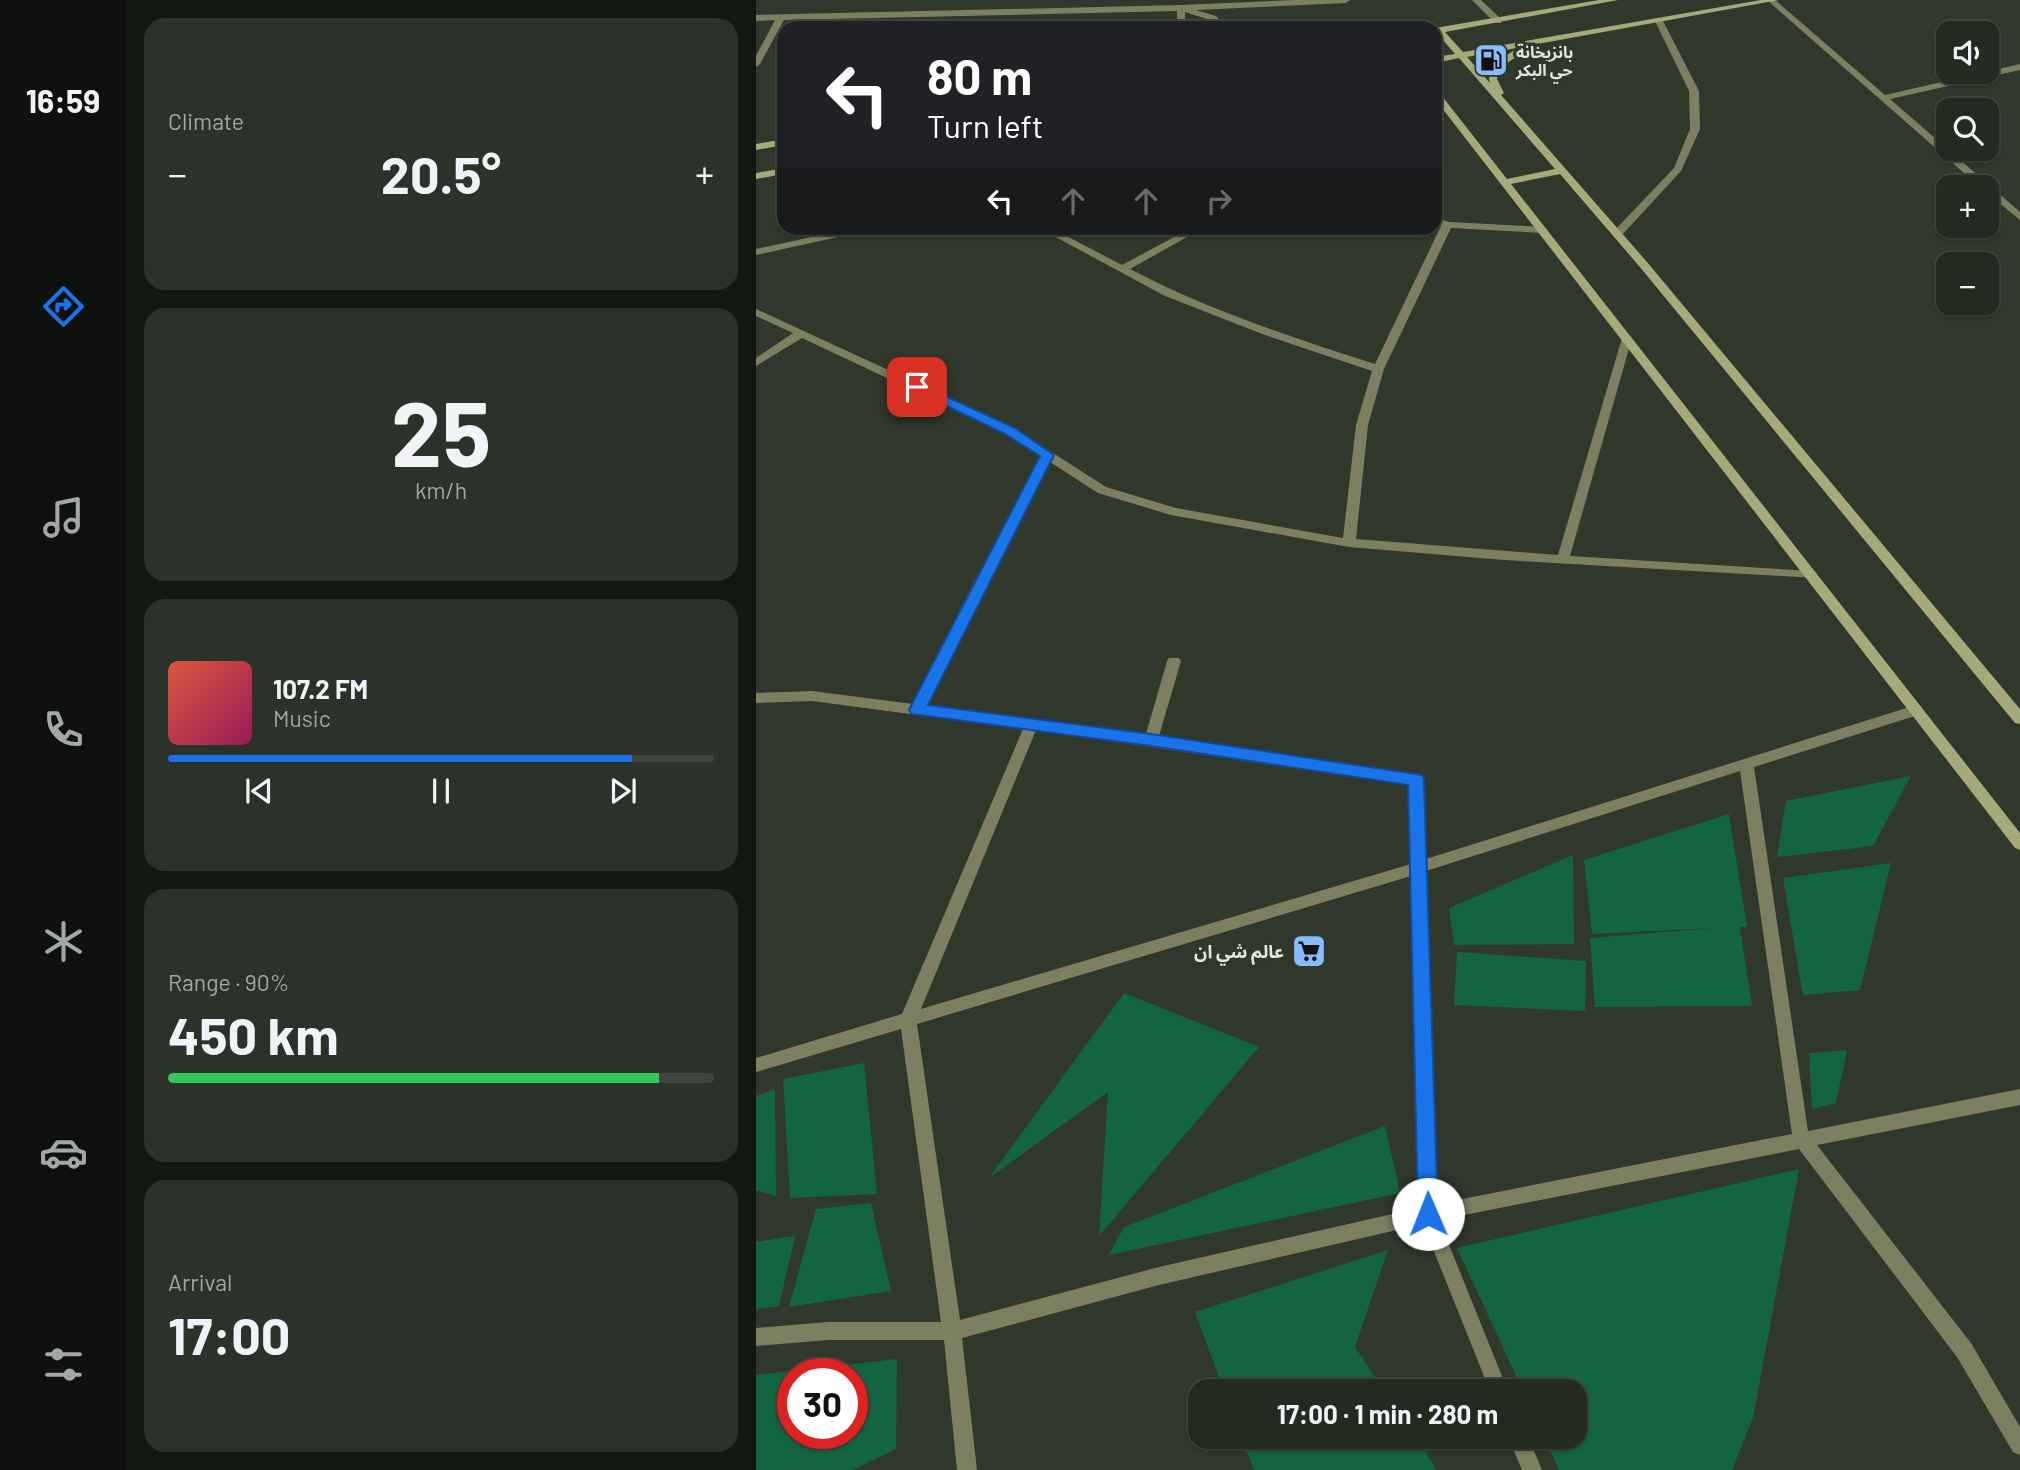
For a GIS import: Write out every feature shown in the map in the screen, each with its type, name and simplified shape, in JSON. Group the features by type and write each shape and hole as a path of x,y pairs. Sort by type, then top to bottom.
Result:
{"main road":[{"path":"1442,30 1614,0"},
{"path":"1442,59 1773,0"},
{"path":"1442,36 1617,234 2020,719"},
{"path":"1504,104 1493,79 1494,68 1517,52 1564,38"},
{"path":"1442,102 2020,844"},
{"path":"1442,114 1463,127"},
{"path":"756,147 777,143"},
{"path":"1506,182 1562,171"},
{"path":"756,176 777,172"}],"street":[{"path":"1016,12 1020,0"},
{"path":"756,18 1181,8 1346,0"},
{"path":"1476,0 1498,21"},
{"path":"1773,0 1972,175"},
{"path":"1181,8 1181,21"},
{"path":"1181,8 1216,21"},
{"path":"780,21 782,17"},
{"path":"1617,234 1678,169 1695,129 1694,90 1659,21"},
{"path":"756,64 777,26"},
{"path":"1884,98 2020,67"},
{"path":"1999,198 2020,217"},
{"path":"1442,223 1543,230"},
{"path":"1349,543 1362,425 1378,369 1447,225"},
{"path":"756,252 833,235"},
{"path":"1057,235 1182,299 1378,369"},
{"path":"1123,269 1185,235"},
{"path":"756,312 1010,431 1102,490 1163,508 1349,543 1811,575"},
{"path":"756,363 801,333"},
{"path":"1563,559 1627,338"},
{"path":"917,710 1047,455"},
{"path":"1151,740 1174,661"},
{"path":"756,698 811,696 1151,740 1416,780 1428,1214 1494,1379"},
{"path":"756,1065 1420,867 1916,710"},
{"path":"967,1470 952,1331 908,1020 1031,725"},
{"path":"1746,764 1801,1138 1964,1350 2020,1445"},
{"path":"756,1337 828,1331 952,1331 1159,1276 1428,1214 1801,1138 2020,1097"},
{"path":"1523,1449 1532,1470"}],"building":[{"path":"1911,776 1873,846 1777,857 1786,801"},
{"path":"1729,814 1747,927 1740,927 1752,1006 1595,1007 1590,938 1712,928 1592,934 1584,860"},
{"path":"1573,855 1574,944 1454,945 1449,908"},
{"path":"1891,863 1860,990 1803,995 1783,878"},
{"path":"1457,952 1586,961 1585,1011 1454,1005"},
{"path":"1124,993 1259,1047 1099,1236 1108,1092 989,1178"},
{"path":"1847,1050 1836,1103 1812,1109 1809,1053"},
{"path":"864,1063 877,1194 790,1198 783,1079"},
{"path":"775,1089 776,1196 756,1190 756,1096"},
{"path":"1385,1126 1400,1193 1109,1255 1124,1227"},
{"path":"1799,1169 1753,1418 1732,1470 1559,1470 1549,1449 1587,1449 1587,1379 1517,1379 1457,1248"},
{"path":"871,1203 891,1291 789,1307 816,1209"},
{"path":"795,1236 779,1306 756,1309 756,1242"},
{"path":"1388,1250 1355,1347 1376,1379 1220,1379 1195,1312"},
{"path":"897,1359 896,1449 852,1470 756,1470 756,1375 777,1373 777,1449 868,1449 868,1362"},
{"path":"1246,1449 1423,1449 1437,1470 1254,1470"}],"place":[{"name":"بانزيخانة حي البكر","path":"1491,60"},
{"name":"عالم شي ان","path":"1309,951"}],"route":[{"path":"917,387 1010,431 1047,455 917,710 1151,740 1416,780 1428,1214"}]}
